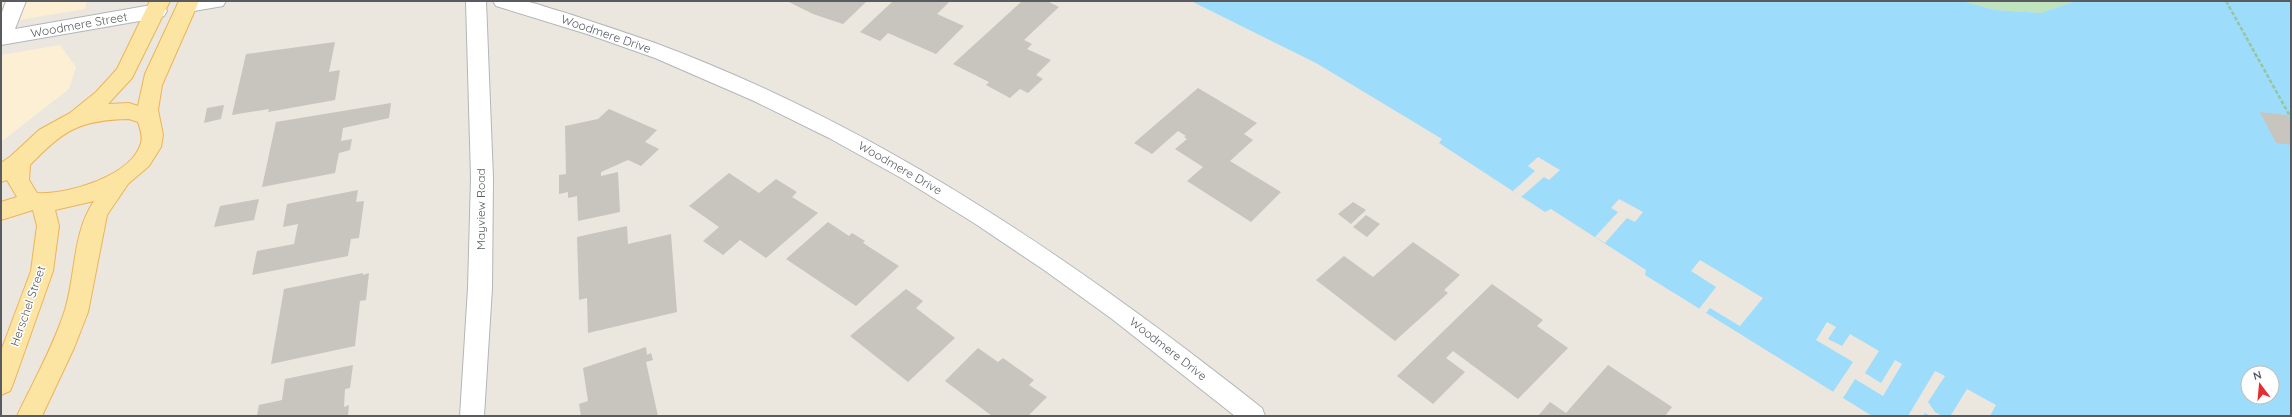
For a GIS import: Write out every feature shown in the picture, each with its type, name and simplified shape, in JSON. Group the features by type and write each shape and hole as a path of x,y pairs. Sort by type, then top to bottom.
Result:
{"main road":[{"path":"1,211 37,202 67,200 96,192 120,178 138,164 150,147 153,130 148,117 152,86 157,70 188,3"},
{"path":"1,174 19,162 46,135 75,119 103,97 125,73 159,6"},
{"path":"75,119 99,112 129,111 148,117"},
{"name":"Herschel Street","path":"1,384 42,271 48,226 37,202 18,181 19,162"},
{"path":"30,416 62,348 76,312 91,234 97,213 120,178"}],"street":[{"path":"1,38 16,1"},
{"path":"188,3 216,1"},
{"name":"Mayview Road","path":"472,416 480,288 482,178 476,1"},
{"name":"Woodmere Drive","path":"503,1 580,24 684,62 792,110 885,158 974,211 1053,263 1188,363 1253,416"},
{"name":"Woodmere Street","path":"1,38 159,6"}],"path":[{"path":"2226,1 2291,118"}],"shaded area":[{"path":"1,1 87,1 85,9 1,23"},
{"path":"60,45 76,67 69,89 1,142 1,55"}],"green space":[{"path":"1962,1 2075,1 2041,13 1996,10"}],"water":[{"path":"1191,1 1962,1 1996,10 2041,13 2075,1 2291,1 2291,416 1872,416 1645,275 1646,270 1551,209 1545,212 1439,143 1442,139 1316,63"}],"pier":[{"path":"1538,157 1560,170 1549,180 1544,177 1521,197 1513,191 1535,171 1528,166"},
{"path":"1619,199 1643,212 1635,222 1627,218 1605,243 1595,237 1618,212 1611,208"},
{"path":"1700,260 1763,298 1740,326 1710,308 1706,313 1699,309 1716,287 1691,271"},
{"path":"1827,322 1836,327 1828,339 1842,346 1850,334 1879,351 1865,373 1881,383 1895,360 1902,364 1883,396 1855,379 1843,398 1833,392 1853,362 1816,340"},
{"path":"1935,371 1945,376 1928,402 1935,412 1942,416 1930,416 1925,413 1923,416 1908,416"},
{"path":"1967,389 1996,405 1990,416 1942,416 1951,415"}],"building":[{"path":"787,1 867,1 843,24 813,14"},
{"path":"893,1 950,1 937,14 964,26 936,54 888,33 880,41 860,32"},
{"path":"1022,1 1047,1 1059,7 1024,40 1032,44 1027,49 1051,60 1036,75 1043,79 1028,93 1020,89 1010,98 986,85 989,82 953,64"},
{"path":"335,42 329,72 340,70 335,100 268,112 269,109 232,115 246,54"},
{"path":"1198,88 1257,123 1244,134 1253,140 1230,161 1281,192 1251,222 1187,181 1203,167 1175,149 1187,139 1184,137 1186,136 1178,131 1152,154 1134,143"},
{"path":"391,103 389,118 343,128 341,141 352,139 350,150 339,153 335,173 262,187 276,122"},
{"path":"224,105 221,119 204,123 207,108"},
{"path":"609,109 657,130 645,142 659,149 641,166 628,160 601,172 601,176 618,172 620,212 578,221 577,196 568,198 568,192 559,194 559,175 566,174 565,126 598,119"},
{"path":"2260,112 2287,115 2291,122 2291,145 2276,143"},
{"path":"729,173 759,193 776,179 797,192 792,197 818,213 766,258 740,240 723,255 703,241 719,227 689,206"},
{"path":"358,190 356,202 364,201 359,238 351,239 348,256 252,275 257,251 294,244 298,224 283,227 287,204"},
{"path":"259,199 254,220 214,227 220,206"},
{"path":"1353,202 1366,210 1351,224 1338,214"},
{"path":"1366,215 1380,224 1367,237 1353,227"},
{"path":"828,222 849,236 852,233 865,241 863,243 899,266 856,306 786,259"},
{"path":"627,226 628,244 671,234 677,312 588,333 587,298 579,300 577,237"},
{"path":"1413,242 1460,275 1444,290 1448,293 1395,341 1316,280 1344,256 1373,277"},
{"path":"363,273 363,275 369,273 366,300 360,301 355,346 271,364 284,289"},
{"path":"1492,284 1543,320 1537,326 1568,348 1518,399 1453,351 1446,358 1465,372 1433,404 1397,376"},
{"path":"906,289 923,301 916,308 955,338 908,382 850,336"},
{"path":"646,347 647,355 651,353 653,360 646,362 658,416 581,416 579,404 588,401 583,368"},
{"path":"978,348 998,362 1003,358 1034,380 1029,385 1047,397 1028,416 992,416 945,381"},
{"path":"353,365 350,388 345,389 344,407 349,405 348,416 257,416 259,405 282,400 285,379"},
{"path":"1608,365 1672,407 1665,416 1538,416 1550,402 1566,413"}]}
